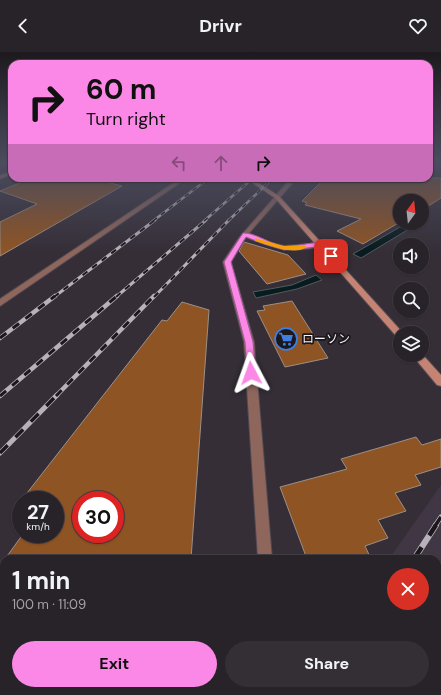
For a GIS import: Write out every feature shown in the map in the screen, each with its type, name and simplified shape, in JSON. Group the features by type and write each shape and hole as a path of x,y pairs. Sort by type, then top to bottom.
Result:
{"street":[{"path":"0,304 164,192"},
{"path":"269,192 277,197 321,245 393,327"},
{"path":"265,555 249,342 227,262 245,234 281,192"},
{"path":"245,234 266,243 284,248 321,245"},
{"path":"423,362 441,382"}],"shaded area":[{"path":"395,230 407,230 361,258 353,254"},
{"path":"316,275 322,280 297,289 256,298 253,292 292,285"},
{"path":"441,485 441,555 392,555"}],"building":[{"path":"3,192 112,192 0,256 0,222 37,204"},
{"path":"311,192 441,192 441,198 429,206 429,194 393,194 393,226 363,244 337,231 361,219 305,205 307,203 302,201"},
{"path":"244,242 288,255 306,274 267,284 239,251"},
{"path":"292,301 328,358 285,367 257,311 265,310 263,306"},
{"path":"182,302 209,310 191,555 8,555 17,543 64,543 64,491 29,491 162,320 167,321"},
{"path":"416,437 422,445 441,439 441,467 415,475 421,485 395,493 406,511 378,520 388,538 365,546 369,555 306,555 280,487 347,469 341,459"}],"railway":[{"path":"153,221 191,192"},
{"path":"204,221 237,192"},
{"path":"228,221 258,192"},
{"path":"54,297 155,220"},
{"path":"116,297 206,220"},
{"path":"154,297 228,221"},
{"path":"0,338 55,296"},
{"path":"0,396 117,296"},
{"path":"56,396 154,296"},
{"path":"0,453 57,395"},
{"path":"435,526 441,517"},
{"path":"417,555 436,525"}],"slow traffic":[{"path":"257,239 284,248 304,247"}],"place":[{"name":"ローソン","path":"286,339"}],"route":[{"path":"251,373 249,342 227,262 241,239 245,234 266,243 284,248 299,248 321,245 331,256"}]}
